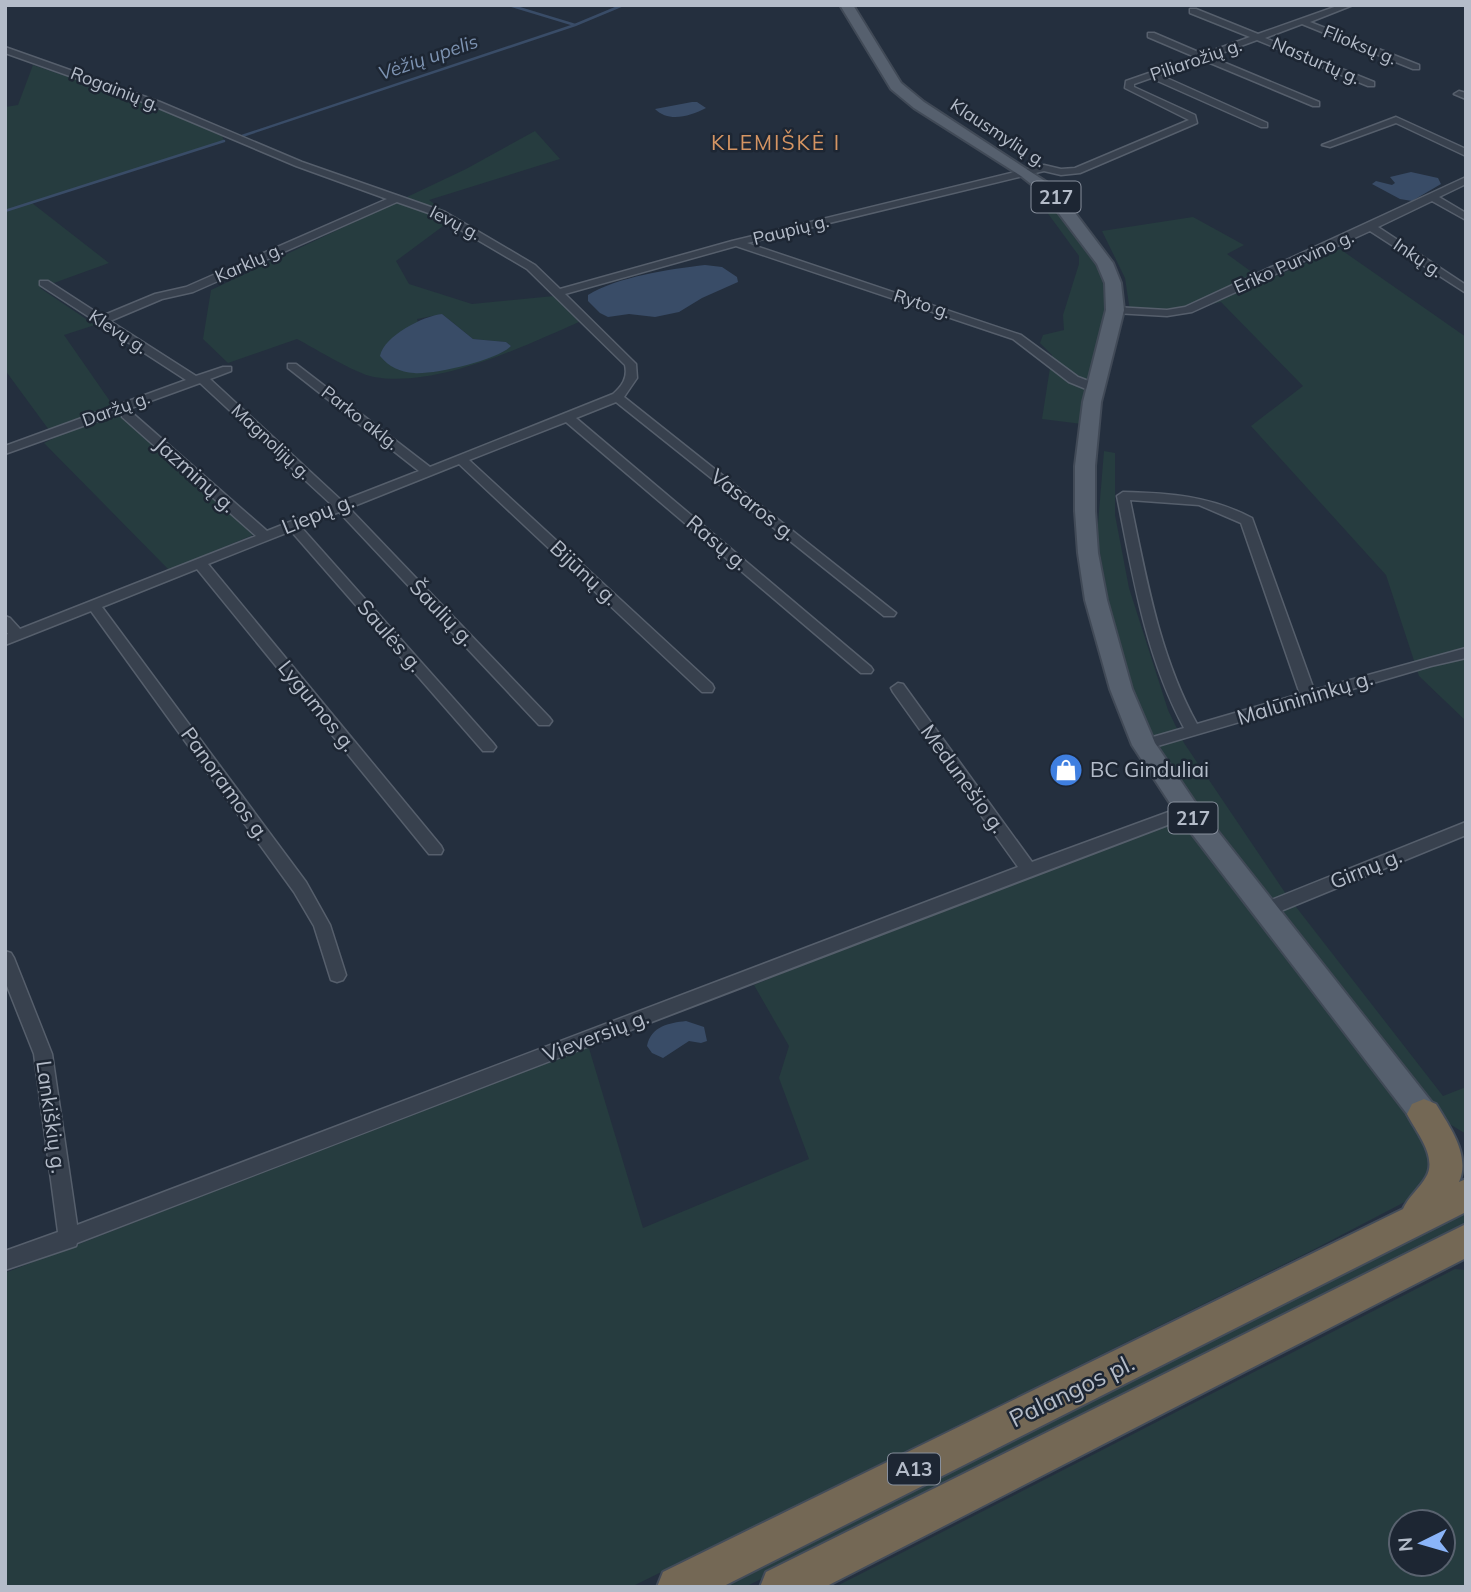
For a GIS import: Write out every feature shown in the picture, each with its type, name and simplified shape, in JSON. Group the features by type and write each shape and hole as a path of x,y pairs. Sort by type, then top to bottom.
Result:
{"highway":[{"path":"1424,1114 1466,1142"},
{"path":"1408,1224 1447,1177 1447,1156 1424,1114"},
{"name":"Palangos pl.","path":"678,1587 1466,1195"},
{"name":"Palangos pl.","path":"781,1587 1447,1261 1466,1240"}],"main road":[{"name":"Klausmylių g.","path":"846,5 896,86 919,105 1026,173 1056,197 1099,253 1113,283 1115,310 1095,388 1085,466 1088,554 1096,600 1121,690 1144,745"},
{"name":"217","path":"1144,745 1188,811 1424,1114"}],"street":[{"name":"Piliarožių g.","path":"1026,173 1044,168 1062,172 1077,171 1192,123 1192,117 1128,87 1129,83 1349,5"},
{"name":"Nasturtų g.","path":"1193,11 1371,84"},
{"name":"Flioksų g.","path":"1304,22 1416,67"},
{"path":"1151,34 1316,104"},
{"name":"Rogainių g.","path":"5,50 157,104 222,133"},
{"path":"1152,75 1264,125"},
{"path":"1327,145 1396,120 1466,153"},
{"name":"Ievų g.","path":"222,133 299,164 441,214 506,250 531,267 630,363 632,376 628,385"},
{"name":"Paupių g.","path":"557,293 736,243 1026,173"},
{"name":"Eriko Purvino g.","path":"1115,310 1167,313 1188,310 1371,227 1466,180"},
{"path":"1432,197 1466,217"},
{"name":"Karklų g.","path":"100,321 159,296 188,290 397,198"},
{"name":"Inkų g.","path":"1371,227 1466,290"},
{"name":"Ryto g.","path":"736,243 1017,337 1035,347 1075,382 1095,388"},
{"name":"Klevų g.","path":"44,283 100,321 198,379"},
{"name":"Parko aklg.","path":"292,366 427,471"},
{"name":"Daržų g.","path":"5,450 227,369"},
{"name":"Magnolijų g.","path":"198,379 340,506"},
{"name":"Liepų g.","path":"11,637 617,397 628,385"},
{"name":"Vasaros g.","path":"617,397 889,613"},
{"name":"Jazminų g.","path":"126,414 264,536"},
{"name":"Rasų g.","path":"568,416 866,670"},
{"name":"Bijūnų g.","path":"460,458 707,688"},
{"path":"1193,731 1179,709 1150,626 1123,496 1185,497 1222,506 1247,521 1309,698"},
{"name":"Šaulių g.","path":"340,506 544,721"},
{"name":"Saulės g.","path":"292,525 488,747"},
{"name":"Lygumos g.","path":"199,562 435,850"},
{"name":"Panoramos g.","path":"93,604 300,887 322,925 337,975"},
{"path":"5,621 11,637"},
{"name":"Malūnininkų g.","path":"1144,745 1430,660 1466,653"},
{"name":"Medunešio g.","path":"898,688 1029,870"},
{"name":"Vieversių g.","path":"5,1261 69,1239 379,1117 504,1072 1188,811"},
{"name":"Girnų g.","path":"1265,910 1466,828"},
{"name":"Lankiškių g.","path":"5,958 43,1054 69,1239"}],"green space":[{"path":"33,65 146,103 222,136 224,141 32,203 109,263 40,288 95,325 64,335 114,407 49,430 5,370 5,107 18,105"},
{"path":"535,131 560,159 429,200 454,218 396,261 409,284 472,304 554,296 579,322 479,363 425,377 399,379 366,375 297,339 228,363 203,339 211,290 466,169","holes":["442,314 473,339 506,342 511,346 493,356 432,372 417,319"]},
{"path":"1050,203 1056,206 1095,263 1107,302 1082,424 1042,419 1052,355 1040,343 1043,335 1064,330 1063,315 1079,264 1079,256 1041,204"},
{"path":"1193,217 1244,245 1227,254 1264,281 1340,249 1466,337 1466,721 1419,676 1386,575 1251,426 1303,386 1221,302 1177,313 1130,311 1125,278 1102,231"},
{"path":"118,411 253,535 169,570 44,443 54,438 52,435"},
{"path":"1104,451 1115,453 1115,515 1129,588 1168,710 1184,743 1286,894 1443,1096 1466,1087 1466,1134 1443,1120 1177,787 1150,739 1114,631 1097,536"},
{"path":"1184,821 1427,1134 1438,1162 1420,1194 1309,1252 631,1587 5,1587 5,1273 588,1045 643,1228 809,1159 779,1078 789,1046 754,985 905,922 1169,822"},
{"path":"1466,1208 1466,1225 745,1587 710,1587"},
{"path":"1455,1269 1466,1270 1466,1587 835,1587"}],"water":[{"path":"692,102 706,108 687,116 673,117 655,109"},
{"path":"1411,172 1438,178 1441,184 1412,201 1400,199 1372,184 1376,181 1392,185 1395,183 1390,177"},
{"path":"705,265 722,267 737,277 738,282 679,312 655,317 629,314 608,317 588,301 588,295 613,283"},
{"path":"442,314 473,339 506,342 511,346 480,361 423,373 399,370 380,356 396,334 425,319"},
{"path":"686,1021 704,1027 707,1041 689,1041 663,1058 652,1053 647,1046 652,1034 667,1025"}],"waterway":[{"path":"509,5 575,25"},
{"name":"Vėžių upelis","path":"575,25 623,5"},
{"name":"Vėžių upelis","path":"242,136 575,25"},
{"name":"Vėžių upelis","path":"5,211 224,141"}],"place":[{"name":"BC Ginduliai","path":"1066,770"}],"district":[{"name":"KLEMIŠKĖ I","path":"776,143"}]}
